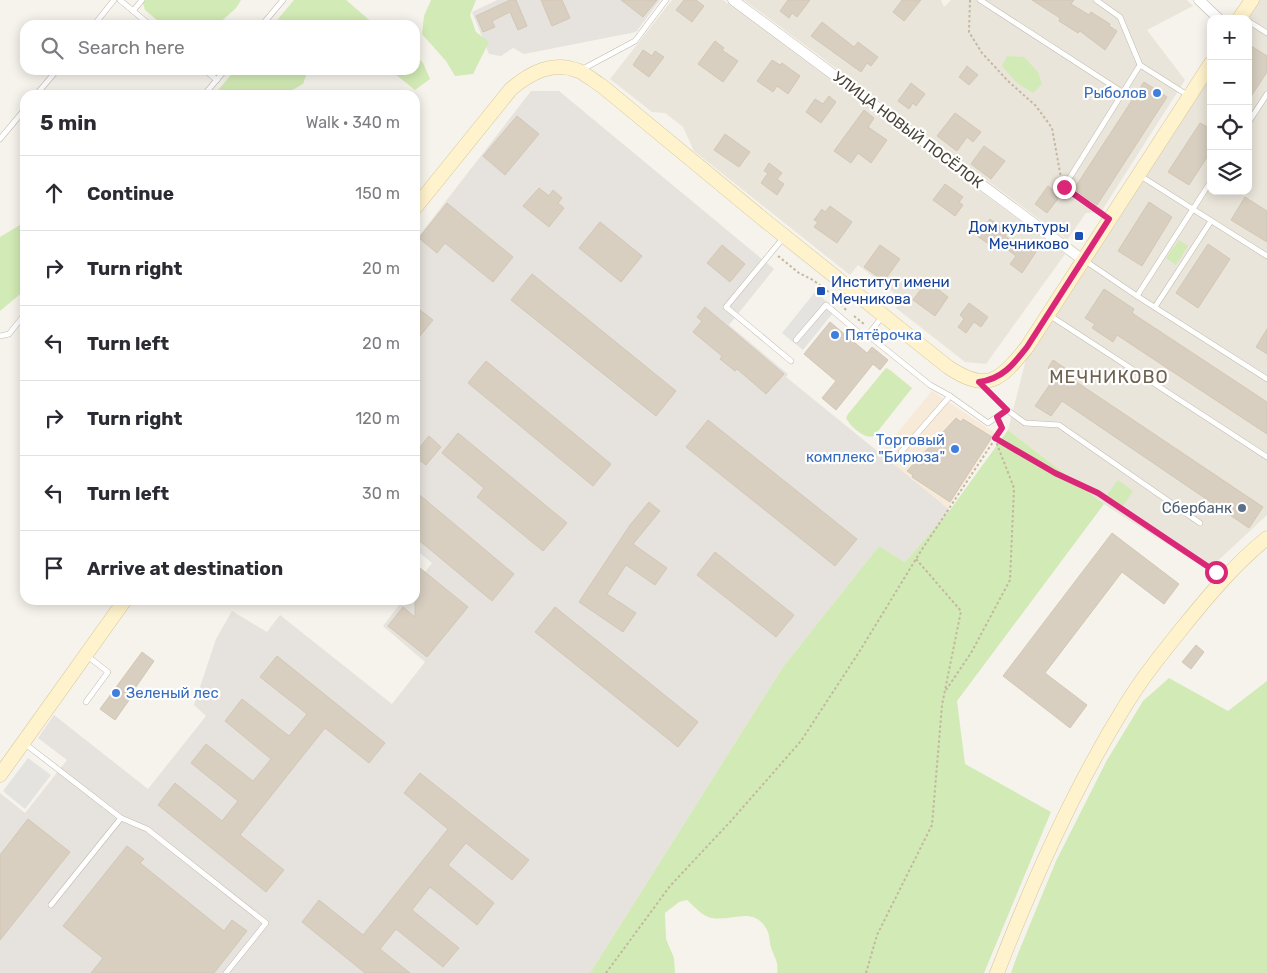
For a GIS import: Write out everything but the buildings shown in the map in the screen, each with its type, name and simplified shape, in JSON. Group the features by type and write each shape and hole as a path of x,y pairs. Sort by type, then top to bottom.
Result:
{"main road":[{"path":"1246,15 1252,0"},
{"path":"420,202 511,89 527,76 542,70 559,67 578,71 602,86 784,236 948,367 964,378 979,382 989,381 1002,375 1014,364 1027,347 1207,69"},
{"path":"997,973 1054,837 1088,769 1126,704 1156,661 1206,598 1267,538"},
{"path":"0,775 121,605"}],"street":[{"name":"УЛИЦА НОВЫЙ ПОСЁЛОК","path":"733,0 1083,260"},
{"path":"1199,0 1215,15"}],"lane":[{"path":"98,20 114,0"},
{"path":"120,0 144,20"},
{"path":"133,11 142,0"},
{"path":"266,20 283,0"},
{"path":"578,71 635,41 666,0"},
{"path":"980,0 1122,92"},
{"path":"1096,0 1120,17 1140,65 1189,96"},
{"path":"1252,24 1267,33"},
{"path":"1109,219 1064,187 1140,65"},
{"path":"40,90 53,75"},
{"path":"211,75 217,80"},
{"path":"208,90 221,75"},
{"path":"1252,118 1265,102 1267,94"},
{"path":"0,139 20,114"},
{"path":"1138,175 1267,256"},
{"path":"1137,296 1207,187"},
{"path":"1155,308 1211,221"},
{"path":"784,236 726,307 791,361"},
{"path":"1083,260 1267,379"},
{"path":"796,340 826,305 858,332 870,333 930,385 950,396 985,422 991,422 1007,410"},
{"path":"1048,314 1267,458"},
{"path":"870,333 883,316"},
{"path":"0,336 9,334 20,320"},
{"path":"979,382 1007,410 1025,422 1059,425 1200,523"},
{"path":"901,452 950,396"},
{"path":"86,655 108,672 86,702"},
{"path":"23,742 121,818 147,828 266,923 226,973"},
{"path":"51,905 121,818"}],"path":[{"path":"970,0 969,32 982,53 1008,81 1036,106 1052,128 1064,187"},
{"path":"772,251 799,273 813,280 870,333"},
{"path":"606,973 670,886 730,822 801,741 861,649 916,559 1002,428 997,417"},
{"path":"995,438 1055,473 1098,493 1216,572"},
{"path":"944,693 971,653 1010,580 1014,488 995,438"},
{"path":"866,973 877,935 932,825 944,693 961,611 916,559"}],"shaded area":[{"path":"497,0 660,0 636,32 524,54 513,48 501,56 489,54 472,12"},
{"path":"672,0 723,0 1065,254 986,364 965,362 896,308 902,299 858,265 850,275 694,151 683,127 665,113 652,112 610,79"},
{"path":"744,0 941,0 944,7 951,0 1187,0 1193,6 1147,30 1185,80 1101,212 1086,213 1067,240"},
{"path":"1259,0 1267,0 1267,515 1208,570 1104,504 1008,430 1026,359 1207,81 1207,195 1252,195 1252,15 1250,15"},
{"path":"531,91 559,91 774,269 729,325 788,374 786,377 950,510 905,562 879,546 783,667 590,973 0,973 0,793 25,813 67,760 38,738 54,715 148,789 206,716 194,705 216,639 232,611 267,632 280,615 392,704 425,662 383,626 399,605 420,605 420,579 432,563 420,553 420,235"},
{"path":"815,292 836,309 803,350 782,333"},
{"path":"932,391 996,434 948,508 880,454"},
{"path":"28,758 51,775 25,809 3,791"}],"green space":[{"path":"146,0 241,0 236,8 223,20 157,20 145,10 143,3"},
{"path":"294,0 346,0 369,20 277,20"},
{"path":"431,0 476,0 470,15 476,32 489,42 473,74 455,76 446,61 422,34 424,16"},
{"path":"1007,56 1024,57 1038,72 1042,84 1033,93 1016,82 1002,66"},
{"path":"420,60 430,79 415,90 396,75 420,75"},
{"path":"231,75 306,75 303,84 292,90 218,90"},
{"path":"20,225 20,294 0,311 0,237"},
{"path":"1179,240 1188,246 1176,265 1166,258"},
{"path":"886,368 912,388 874,436 866,436 854,428 846,418"},
{"path":"1008,430 1104,504 957,701 965,764 1051,812 984,973 777,973 777,962 770,945 768,932 757,919 750,916 712,918 702,913 687,900 679,902 665,913 666,939 674,958 675,973 590,973 783,667 879,546 905,562 950,510"},
{"path":"1118,480 1133,491 1123,506 1107,495"},
{"path":"1169,678 1228,711 1267,681 1267,973 1011,973 1056,861 1107,760 1143,701"}],"place":[{"name":"Рыболов","path":"1157,93"},
{"name":"Дом культуры Мечниково","path":"1079,236"},
{"name":"Институт имени Мечникова","path":"821,291"},
{"name":"Пятёрочка","path":"835,335"},
{"name":"Торговый комплекс \"Бирюза\"","path":"955,449"},
{"name":"Сбербанк","path":"1242,508"},
{"name":"Зеленый лес","path":"116,693"}],"district":[{"name":"МЕЧНИКОВО","path":"1109,377"}],"route":[{"path":"1064,187 1109,219 1027,347 1014,364 1002,375 989,381 979,382 1007,410 997,417 1002,428 995,438 1055,473 1098,493 1216,572"}]}
